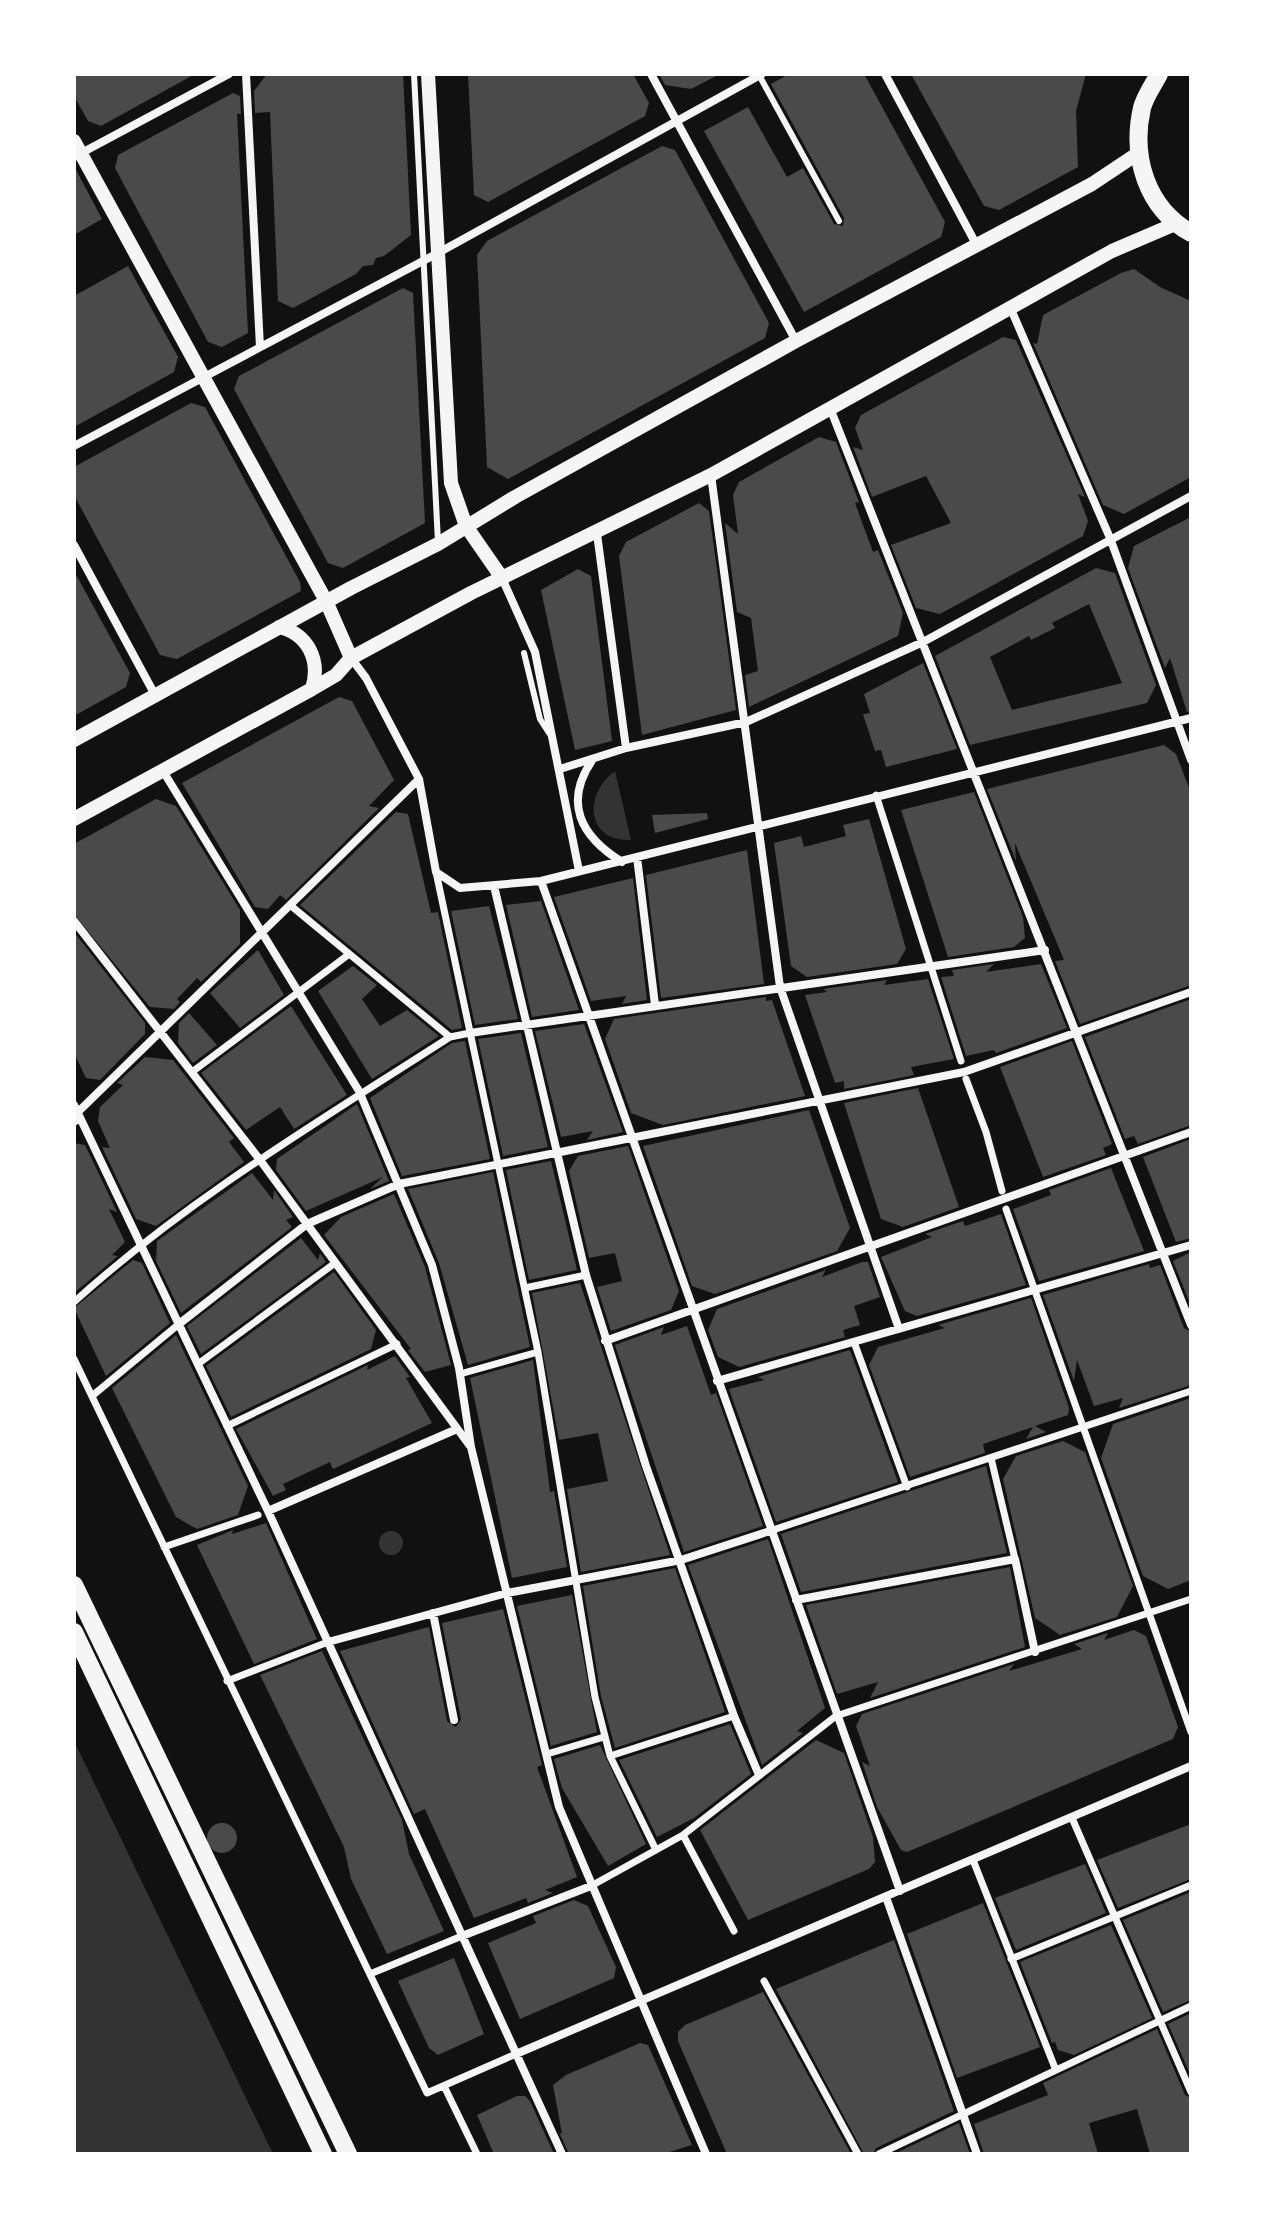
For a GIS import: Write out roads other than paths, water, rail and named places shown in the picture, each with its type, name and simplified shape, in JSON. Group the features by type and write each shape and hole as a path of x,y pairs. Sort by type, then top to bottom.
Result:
{"main road":[{"path":"1159,74 1142,105 1137,154 1149,191 1183,228"},
{"path":"74,1585 348,2154"},
{"path":"74,1632 323,2154"}],"street":[{"path":"229,74 76,150 326,601 351,658 366,678 419,779 538,1352 604,1737 610,1756 656,1850"},
{"path":"246,74 260,347"},
{"path":"428,74 451,483 466,526 502,578 535,652 579,871"},
{"path":"651,74 796,341"},
{"path":"885,74 976,244"},
{"path":"74,446 438,253 760,75"},
{"path":"74,740 326,601 438,544 796,341 1092,184 1137,154"},
{"path":"74,819 312,689 336,675 351,658 502,578 597,534 711,475 1125,243 1183,228"},
{"path":"1010,307 1110,538 1191,760"},
{"path":"830,408 1191,1325"},
{"path":"711,475 780,987 899,1329"},
{"path":"560,769 626,748 746,722 923,642 1191,496"},
{"path":"597,534 626,748"},
{"path":"74,545 155,695"},
{"path":"279,627 302,637 311,649 316,669 312,689"},
{"path":"436,872 460,888 541,881 1191,718"},
{"path":"594,758 582,775 578,810 593,841 622,862"},
{"path":"163,771 360,1095 432,1265 460,1374 471,1447 559,1807 703,2153"},
{"path":"419,779 75,1113 268,1511 562,2154"},
{"path":"876,795 961,1061"},
{"path":"637,857 655,1005"},
{"path":"541,881 900,1891"},
{"path":"494,886 525,1025 558,1148 556,1153 605,1341 734,1716 759,1775"},
{"path":"290,905 450,1037"},
{"path":"74,921 260,1160 471,1447"},
{"path":"74,1302 140,1244 260,1160 450,1037 1045,950"},
{"path":"192,1072 348,955"},
{"path":"92,1396 307,1224 399,1184 964,1072 1191,992"},
{"path":"966,1079 986,1132 1002,1191"},
{"path":"605,1341 1191,1132"},
{"path":"1006,1209 1191,1732"},
{"path":"717,1381 1191,1245"},
{"path":"198,1364 335,1263"},
{"path":"525,1288 586,1275"},
{"path":"854,1342 907,1487"},
{"path":"227,1426 397,1344"},
{"path":"460,1374 538,1352"},
{"path":"74,1359 427,2093 1191,1766"},
{"path":"227,1681 328,1642 507,1593 681,1560 1191,1391"},
{"path":"268,1511 457,1429"},
{"path":"991,1458 1035,1652"},
{"path":"164,1547 258,1515"},
{"path":"796,1600 1015,1559"},
{"path":"370,1974 591,1886 683,1835 836,1716 1191,1599"},
{"path":"433,1613 454,1720"},
{"path":"610,1756 734,1716"},
{"path":"547,1754 604,1737"},
{"path":"1072,1818 1191,2090"},
{"path":"683,1835 734,1931"},
{"path":"973,1860 1055,2068"},
{"path":"1011,1959 1191,1885"},
{"path":"886,1897 977,2154"},
{"path":"764,1981 858,2154"},
{"path":"879,2154 1191,2006"},
{"path":"444,2086 477,2154"}],"lane":[{"path":"414,74 438,544"},
{"path":"760,75 839,221"},
{"path":"524,653 540,719 553,739"},
{"path":"94,947 102,940"}]}
